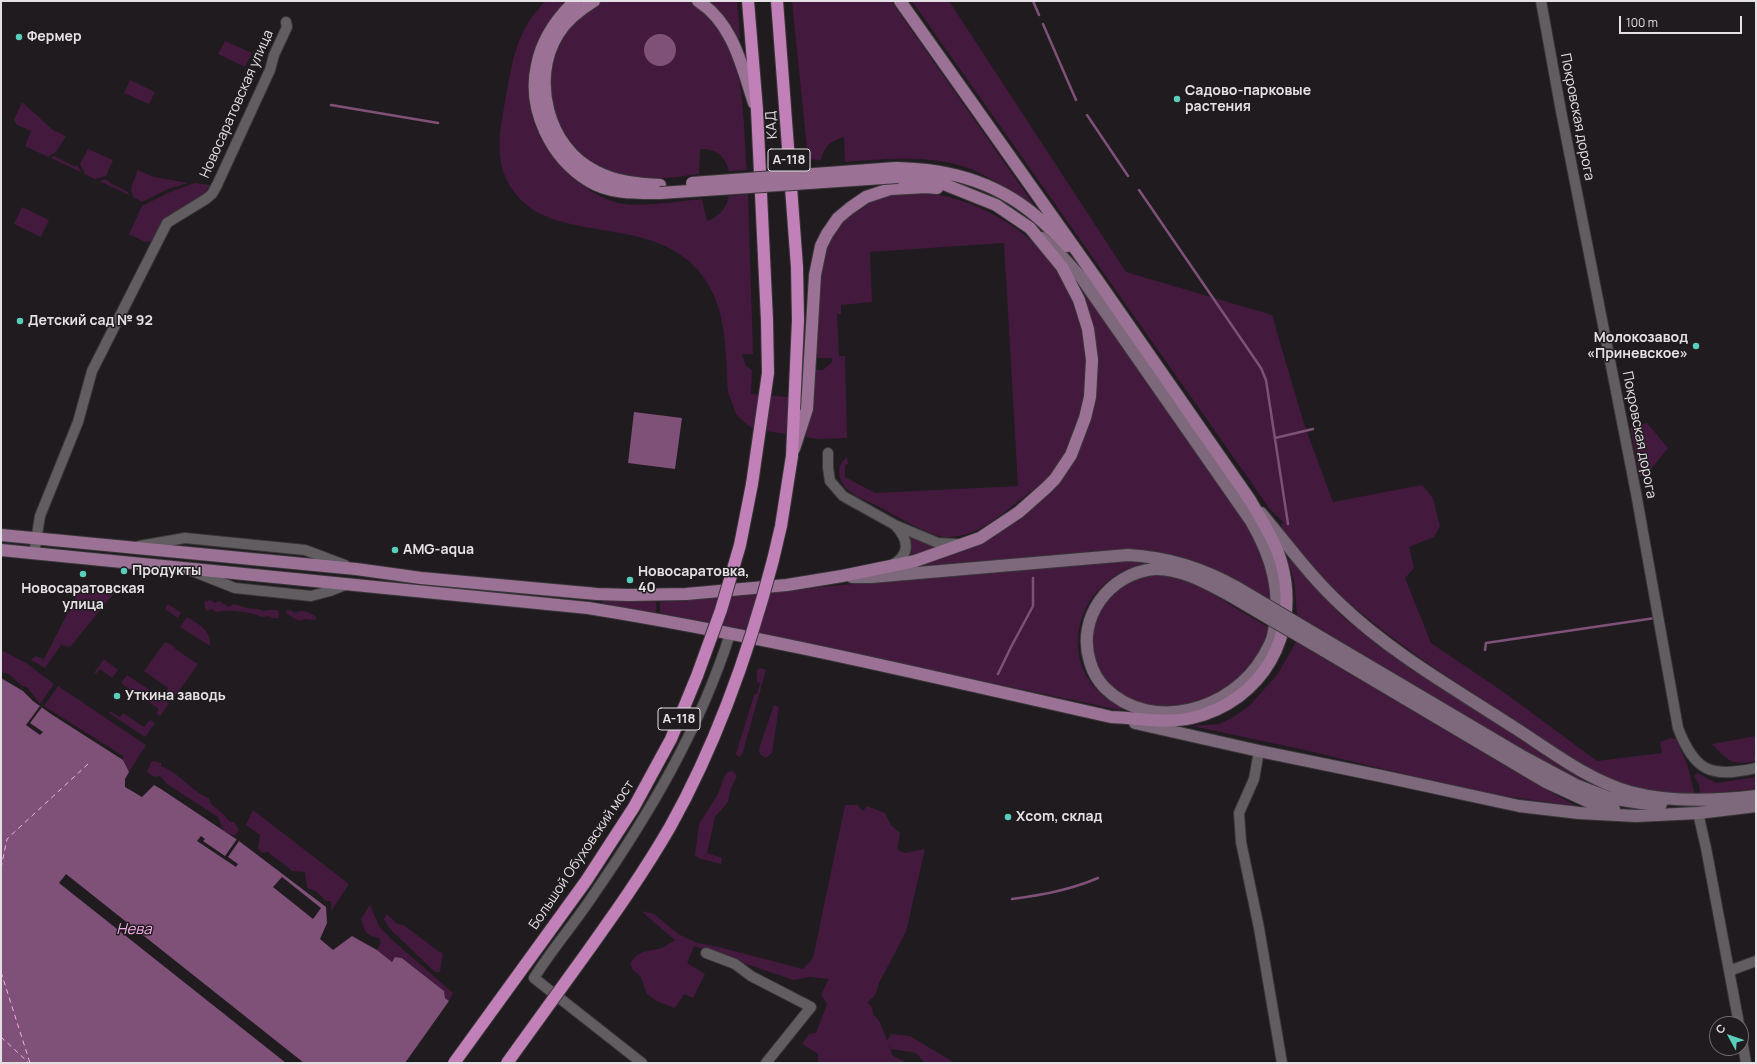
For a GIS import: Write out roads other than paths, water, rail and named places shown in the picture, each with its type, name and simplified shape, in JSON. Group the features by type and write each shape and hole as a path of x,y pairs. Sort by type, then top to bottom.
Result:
{"highway":[{"name":"КАД","path":"748,1 757,110 767,320"},
{"name":"КАД","path":"777,1 797,267 798,320 792,456"},
{"name":"Большой Обуховский мост","path":"454,1063 586,881 634,807 671,739 697,676 721,610 740,545 752,484 768,373 767,320"},
{"name":"А-118","path":"507,1063 648,863 670,826 707,753 740,671 760,612 781,526 792,456"}],"main road":[{"path":"575,1 564,12 551,30 537,66 535,84 536,102 548,137 557,152 589,181 613,190 632,193 660,189 897,172 924,168 958,175 1000,190 1030,210 1064,243 1083,269 1098,281"},
{"path":"594,1 583,8 558,34 548,61 545,72 545,92 554,125 568,149 577,159 594,171 615,179 660,189"},
{"path":"698,1 713,13 726,29 735,48 757,110"},
{"path":"900,1 1098,281 1250,500 1305,568 1336,600 1373,632 1420,666 1594,777 1631,792 1649,796 1694,801 1722,800 1756,796"},
{"path":"897,172 936,181 960,192 996,205 1030,228 1054,248 1081,277 1251,521 1262,540 1269,557 1277,590 1277,618 1273,637 1260,663 1243,682 1233,690 1212,703 1180,712 1168,713 1135,708 1118,699 1103,687 1098,680 1088,657 1086,642 1088,627 1097,604 1106,592 1118,583 1138,572 1155,569 1165,570 1233,591"},
{"path":"792,456 807,409 815,275 817,260 827,234 838,218 850,208 866,197 890,189 926,187 960,192"},
{"path":"1,535 356,569 421,578 597,594 686,594 787,585 842,576 915,561 980,538 1028,504 1055,480 1066,464 1075,445 1088,409 1091,387 1092,360 1086,320 1079,300 1062,267 1030,228"},
{"path":"1110,717 1132,717 1158,721 1193,718 1208,713 1234,699 1252,684 1268,665 1276,652 1286,622 1285,579 1278,551 1250,500"},
{"path":"1,550 588,608 679,623 840,657 1259,751 1519,806 1579,813 1636,816 1698,813 1756,806"},
{"path":"842,576 871,577 1128,555 1156,558 1186,565 1208,572 1233,591 1325,645 1551,773 1594,793 1610,798 1641,803 1680,804 1694,801"},
{"path":"1325,645 1546,782 1592,803 1636,816"}],"street":[{"name":"Покровская дорога","path":"1541,1 1568,150 1636,493 1678,728 1689,754 1699,764 1710,770 1731,772 1756,768"},
{"name":"Новосаратовская улица","path":"34,554 40,516 78,422 92,371 167,223 206,199 212,194 217,186 270,70 274,55 287,27 286,22"},
{"path":"828,453 830,481 835,489 843,496 895,525 938,543 963,544"},
{"path":"891,566 902,558 906,543 901,531 895,525"},
{"path":"642,1063 534,978 593,896 643,821 671,773 698,717 718,670 730,634"},
{"path":"1259,751 1254,779 1239,813 1241,842 1259,928 1282,1063"},
{"path":"1698,813 1737,1016"},
{"path":"706,953 734,964 751,976 811,1006 766,1063"},
{"path":"1729,971 1756,961"}],"water":[{"path":"657,34 663,34 673,41 676,50 675,56 669,63 663,66 657,66 647,59 644,53 644,47 651,37"},
{"path":"634,412 682,418 675,469 628,463"},
{"name":"Нева","path":"1,678 23,691 33,701 51,714 123,760 129,772 125,779 125,787 142,797 154,785 161,789 239,841 326,907 327,923 320,939 333,950 352,936 377,950 392,962 395,957 402,958 444,991 445,998 449,1001 405,1063 1,1063"}],"waterway":[{"path":"1033,1 1039,15"},
{"path":"1043,24 1076,100"},
{"path":"331,105 438,123"},
{"path":"1087,115 1128,176"},
{"path":"1139,190 1261,368 1266,380 1288,524"},
{"path":"1275,438 1313,429"},
{"path":"998,674 1033,606 1033,578"},
{"path":"1485,650 1486,643 1655,618"},
{"path":"1012,899 1056,892 1098,878"}],"place":[{"name":"Фермер","path":"19,37"},
{"name":"Садово-парковые растения","path":"1177,99"},
{"name":"Детский сад № 92","path":"20,321"},
{"name":"Молокозавод «Приневское»","path":"1696,346"},
{"name":"AMG-aqua","path":"395,550"},
{"name":"Продукты","path":"124,571"},
{"name":"Новосаратовская улица","path":"83,574"},
{"name":"Новосаратовка, 40","path":"630,580"},
{"name":"Уткина заводь","path":"117,696"},
{"name":"Xсom, склад","path":"1008,817"}]}
